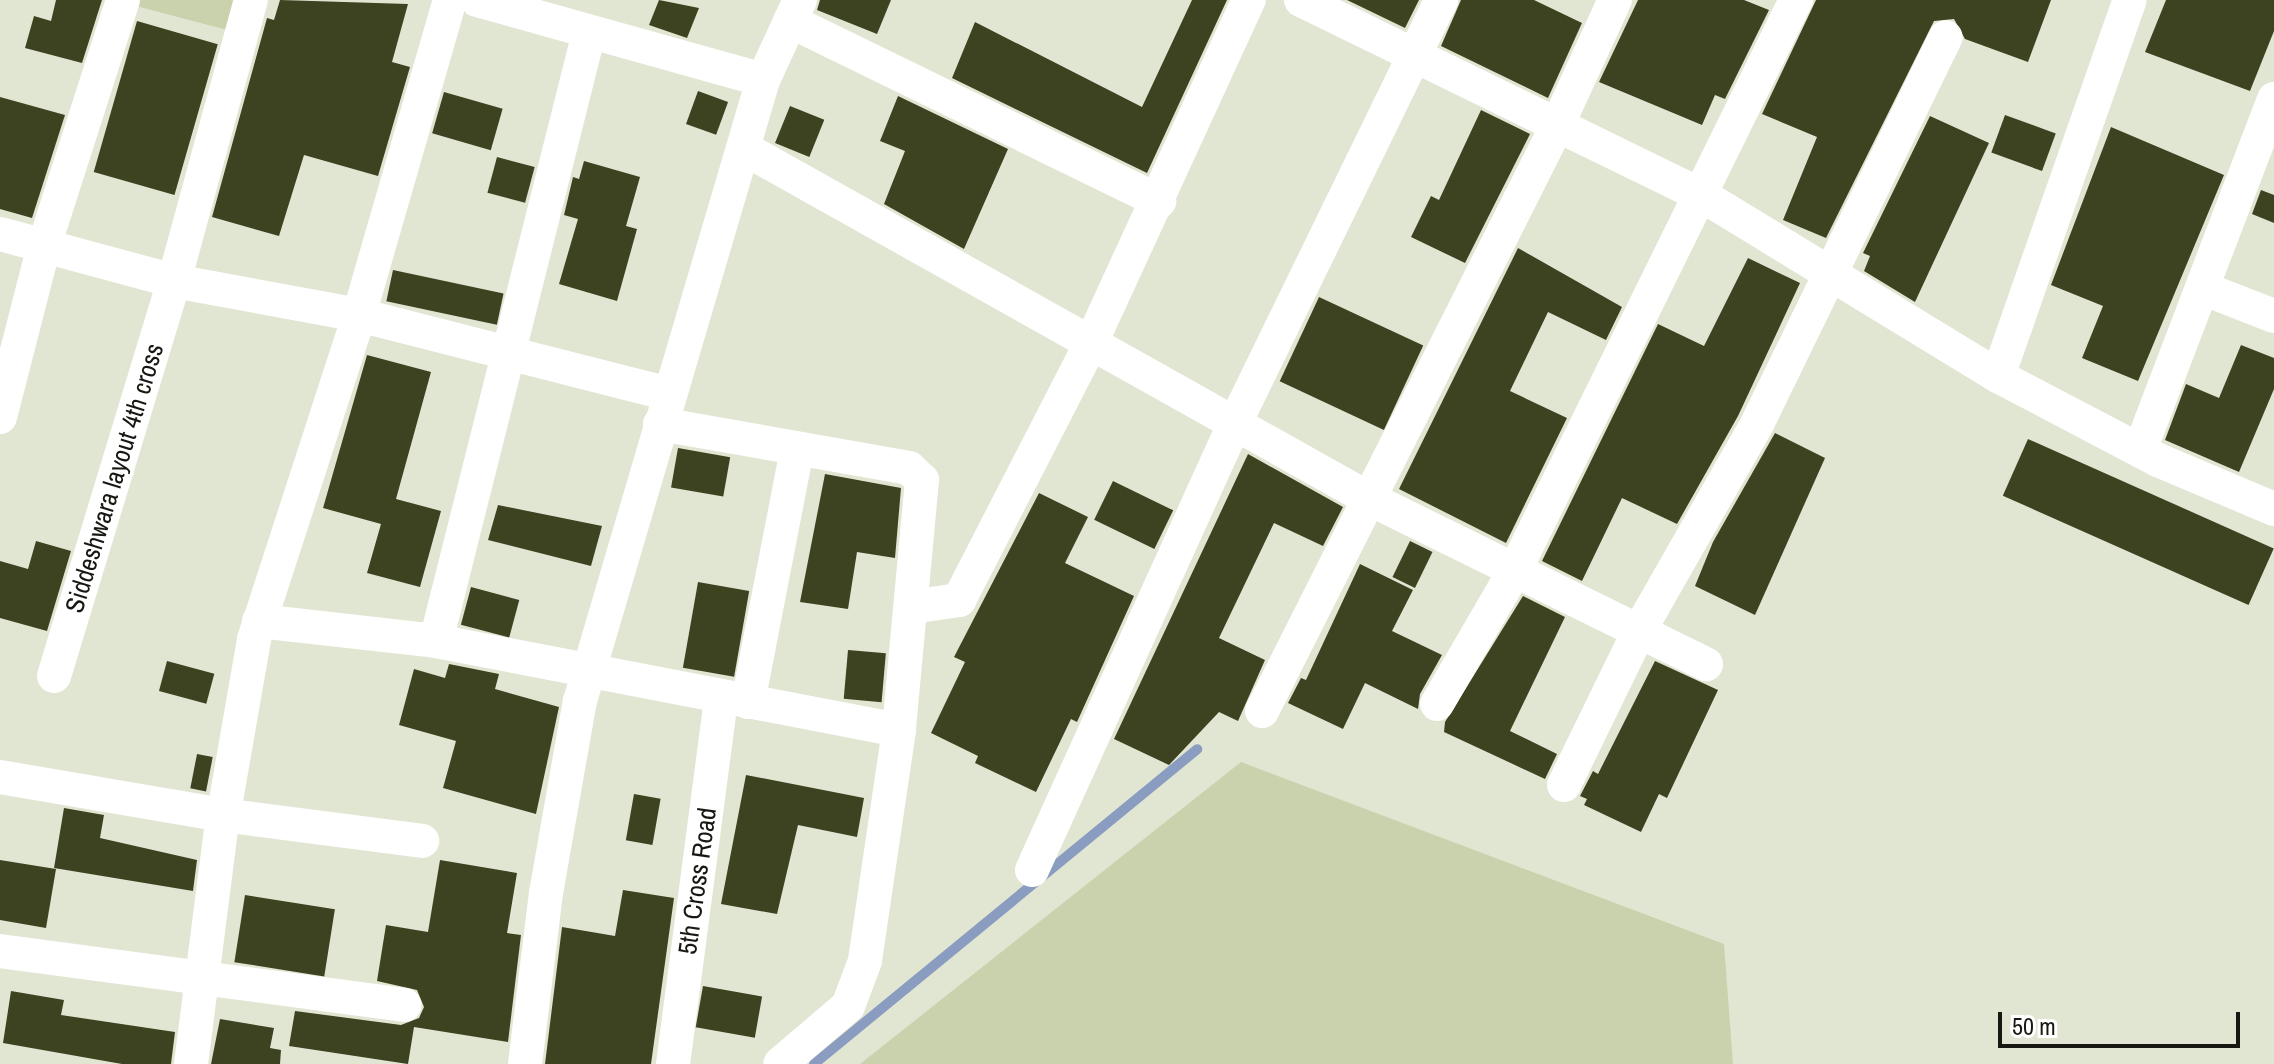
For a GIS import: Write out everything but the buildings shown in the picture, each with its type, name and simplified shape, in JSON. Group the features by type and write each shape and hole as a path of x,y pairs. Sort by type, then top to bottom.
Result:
{"street":[{"path":"0,417 44,246 123,0"},
{"name":"Siddeshwara layout 4th cross","path":"54,676 174,281 251,0"},
{"path":"191,1064 223,815 259,621 359,315 450,0"},
{"path":"477,0 763,80"},
{"path":"911,607 959,600 1090,345 1249,0"},
{"path":"1301,0 1556,128 1703,196 1834,272 1998,376 2140,450 2274,509"},
{"path":"1032,870 1235,423 1441,0"},
{"path":"1262,711 1366,497 1556,128 1615,0"},
{"path":"1437,704 1515,570 1703,196 1796,0"},
{"path":"1998,376 2130,0"},
{"path":"525,1064 546,893 589,674 664,409 745,149 763,80 795,11 1159,201"},
{"path":"436,641 589,33"},
{"path":"1564,785 1639,631 1758,422 1834,272 1946,37"},
{"path":"2140,450 2274,99"},
{"path":"745,149 1366,497 1706,664"},
{"path":"0,234 174,281 359,315 507,353 664,409 797,449 918,473 923,489 899,730 861,972 848,1006 780,1064"},
{"path":"2202,288 2274,316"},
{"name":"5th Cross Road","path":"673,1064 735,700 797,449"},
{"path":"259,621 436,641 589,674 899,730"},
{"path":"0,777 223,815 422,841"},
{"path":"0,951 404,1005"}],"green space":[{"path":"113,0 243,0 235,32"},
{"path":"1241,762 1724,944 1733,1064 860,1064"}],"waterway":[{"path":"814,1064 1197,749"}]}
